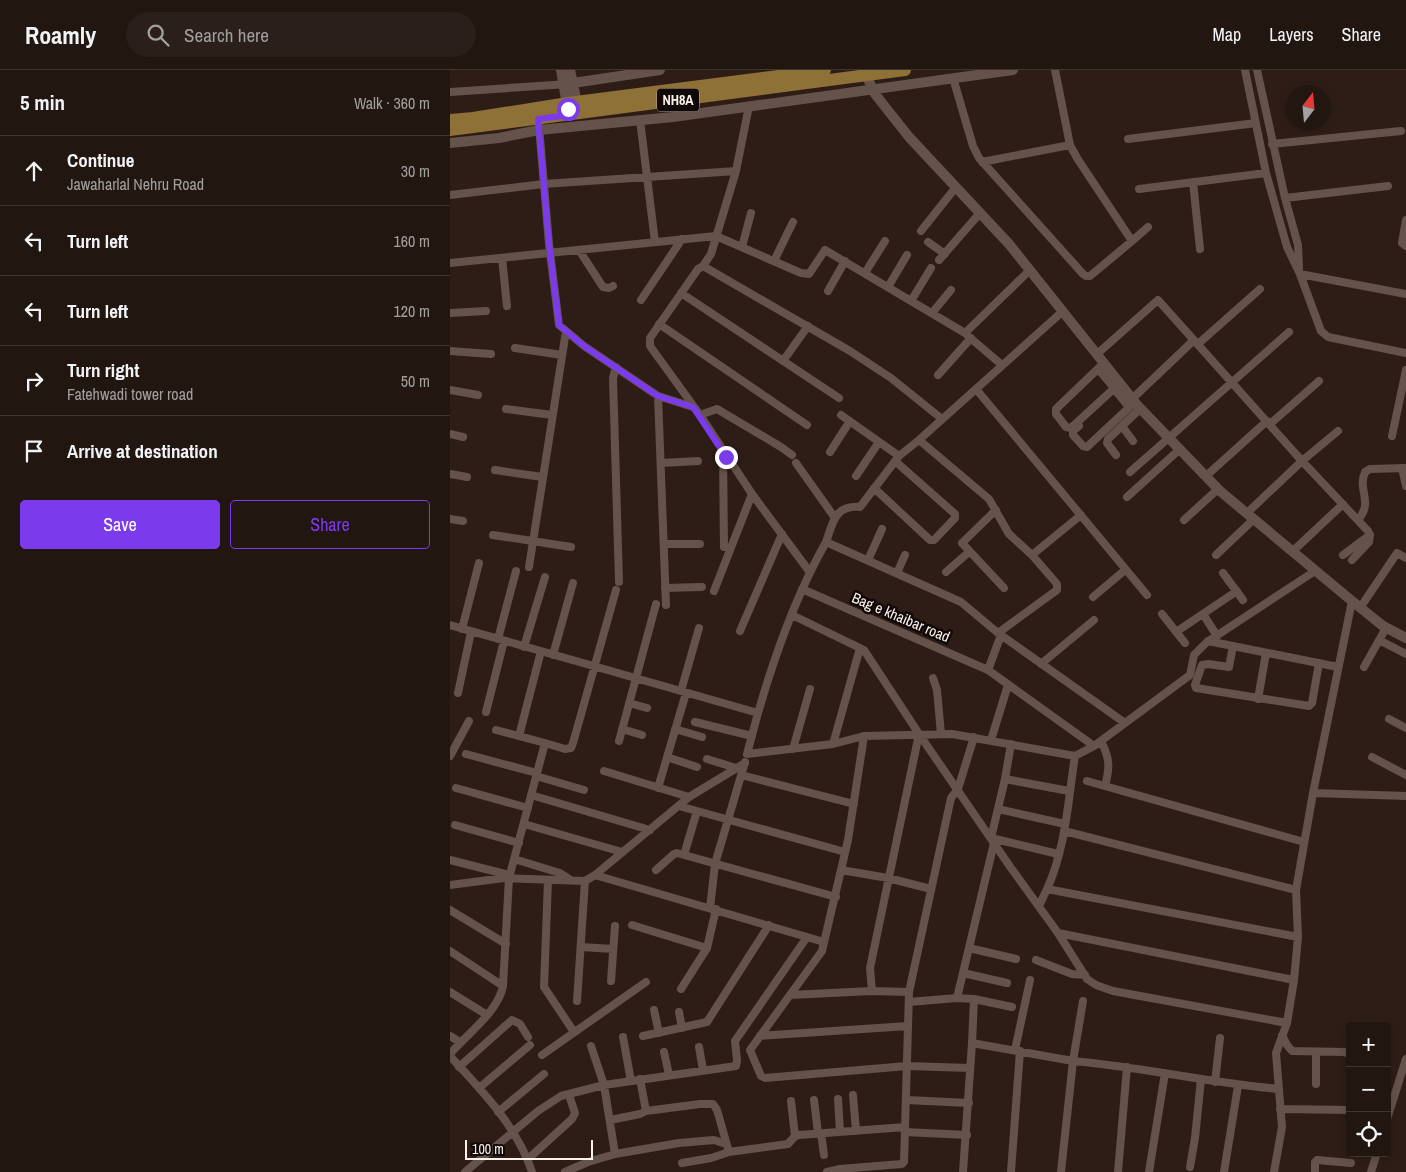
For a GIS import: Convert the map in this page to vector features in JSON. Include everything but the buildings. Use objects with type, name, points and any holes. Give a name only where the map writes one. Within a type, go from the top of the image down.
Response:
[{"type":"main road","name":"NH8A","points":[[450,130],[539,125],[574,115],[772,73],[825,70]]},
{"type":"main road","name":"NH8A","points":[[450,120],[574,115],[905,70]]},
{"type":"street","points":[[561,70],[568,84],[574,115],[640,120],[1013,70]]},
{"type":"street","points":[[568,84],[570,70]]},
{"type":"street","points":[[450,92],[568,84],[660,70]]},
{"type":"street","points":[[1055,70],[1070,145],[1132,241]]},
{"type":"street","points":[[1245,70],[1266,174],[1287,247],[1300,274],[1321,331],[1328,337],[1406,353]]},
{"type":"street","points":[[1257,70],[1272,144],[1298,245],[1300,274]]},
{"type":"street","points":[[866,75],[875,94],[909,137],[1030,270],[1097,354],[1101,366],[1134,404],[1218,489],[1386,628],[1406,638]]},
{"type":"street","points":[[953,78],[973,146],[982,162],[1086,276],[1090,276],[1148,227]]},
{"type":"street","points":[[749,106],[736,171],[711,254],[659,324],[650,338],[650,346],[700,415],[752,494],[809,571]]},
{"type":"street","points":[[640,120],[655,242]]},
{"type":"street","points":[[1128,139],[1256,123]]},
{"type":"street","points":[[450,143],[499,138],[539,125],[550,253],[559,325],[658,396],[693,407]]},
{"type":"street","points":[[1272,144],[1401,130]]},
{"type":"street","points":[[982,162],[1070,145]]},
{"type":"street","points":[[450,195],[544,184],[736,171]]},
{"type":"street","points":[[1139,189],[1266,174]]},
{"type":"street","points":[[1193,182],[1200,249]]},
{"type":"street","points":[[1285,198],[1388,186]]},
{"type":"street","points":[[922,231],[956,187]]},
{"type":"street","points":[[742,247],[752,213]]},
{"type":"street","points":[[928,242],[942,257],[980,213]]},
{"type":"street","points":[[1406,220],[1402,243],[1406,246]]},
{"type":"street","points":[[774,261],[793,222]]},
{"type":"street","points":[[450,263],[716,236],[808,274],[825,250],[968,335],[1002,365]]},
{"type":"street","points":[[641,300],[682,240]]},
{"type":"street","points":[[866,273],[885,241]]},
{"type":"street","points":[[579,250],[603,286],[608,288],[614,286]]},
{"type":"street","points":[[888,287],[908,255]]},
{"type":"street","points":[[502,258],[507,306]]},
{"type":"street","points":[[828,291],[845,261]]},
{"type":"street","points":[[703,266],[850,351],[891,378],[942,419]]},
{"type":"street","points":[[912,301],[931,268]]},
{"type":"street","points":[[938,375],[968,335],[1030,270]]},
{"type":"street","points":[[1300,274],[1406,294]]},
{"type":"street","points":[[1117,386],[1073,431],[1073,435],[1083,446],[1087,447],[1134,404],[1196,342],[1260,289]]},
{"type":"street","points":[[932,313],[951,290]]},
{"type":"street","points":[[681,293],[839,398]]},
{"type":"street","points":[[1097,354],[1158,300],[1370,535],[1369,542],[1352,560]]},
{"type":"street","points":[[450,313],[486,311]]},
{"type":"street","points":[[680,989],[707,948],[713,909],[715,864],[773,663],[809,571],[826,542],[835,518],[843,509],[849,506],[860,507],[897,459],[1063,311]]},
{"type":"street","points":[[659,324],[807,426]]},
{"type":"street","points":[[783,361],[808,326]]},
{"type":"street","points":[[529,567],[566,331]]},
{"type":"street","points":[[1130,472],[1289,332]]},
{"type":"street","points":[[515,348],[562,355]]},
{"type":"street","points":[[450,351],[491,354]]},
{"type":"street","points":[[1101,366],[1056,409],[1056,414],[1066,427],[1071,428],[1117,386]]},
{"type":"street","points":[[496,730],[565,749],[571,748],[618,586],[613,378],[616,367]]},
{"type":"street","points":[[1392,436],[1406,370]]},
{"type":"street","points":[[1206,476],[1319,381]]},
{"type":"street","points":[[976,389],[1147,595]]},
{"type":"street","points":[[450,390],[478,394]]},
{"type":"street","points":[[658,396],[666,605]]},
{"type":"street","points":[[1116,455],[1107,441],[1122,426],[1134,404]]},
{"type":"street","points":[[506,408],[552,415]]},
{"type":"street","points":[[700,415],[717,409],[782,447],[792,455]]},
{"type":"street","points":[[841,415],[879,442],[954,514],[955,518],[934,540],[930,540],[874,488]]},
{"type":"street","points":[[830,452],[850,422]]},
{"type":"street","points":[[1122,426],[1133,440]]},
{"type":"street","points":[[1216,555],[1302,461],[1338,431]]},
{"type":"street","points":[[450,434],[463,436]]},
{"type":"street","points":[[918,440],[989,498],[1009,534],[1032,555],[1056,584],[1057,590],[1000,634],[988,670]]},
{"type":"street","points":[[856,476],[879,442]]},
{"type":"street","points":[[1127,497],[1180,449]]},
{"type":"street","points":[[723,451],[724,546]]},
{"type":"street","points":[[661,463],[698,461]]},
{"type":"street","points":[[796,463],[835,518]]},
{"type":"street","points":[[1358,520],[1363,515],[1366,506],[1363,480],[1366,472],[1370,469],[1404,468],[1406,486]]},
{"type":"street","points":[[495,470],[542,477]]},
{"type":"street","points":[[450,474],[467,477]]},
{"type":"street","points":[[1184,520],[1218,489]]},
{"type":"street","points":[[714,591],[752,494]]},
{"type":"street","points":[[1293,551],[1343,504]]},
{"type":"street","points":[[996,510],[964,540],[963,545],[1004,588]]},
{"type":"street","points":[[1032,555],[1080,515]]},
{"type":"street","points":[[450,519],[463,521]]},
{"type":"street","points":[[868,560],[882,529]]},
{"type":"street","points":[[740,631],[782,534]]},
{"type":"street","points":[[493,535],[571,547]]},
{"type":"street","points":[[1343,555],[1370,535]]},
{"type":"street","points":[[826,542],[961,602],[1000,634],[1125,724]]},
{"type":"street","points":[[664,544],[700,544]]},
{"type":"street","points":[[1274,1172],[1282,1127],[1276,1053],[1287,1023],[1294,980],[1298,937],[1296,890],[1338,667],[1356,604],[1397,553],[1406,548]]},
{"type":"street","points":[[946,572],[969,552]]},
{"type":"street","points":[[1397,553],[1406,558]]},
{"type":"street","points":[[897,573],[905,554]]},
{"type":"street","points":[[462,629],[479,563]]},
{"type":"street","points":[[1093,597],[1125,570]]},
{"type":"street","points":[[486,712],[516,571]]},
{"type":"street","points":[[747,754],[833,744],[864,736],[952,734],[1074,756],[1094,746],[1190,675],[1194,655],[1208,641],[1315,571]]},
{"type":"street","points":[[1223,573],[1243,600]]},
{"type":"street","points":[[524,647],[545,577]]},
{"type":"street","points":[[554,655],[573,583]]},
{"type":"street","points":[[665,588],[702,587]]},
{"type":"street","name":"Bag e khaibar road","points":[[802,589],[988,670],[1094,746]]},
{"type":"street","points":[[1176,632],[1237,591]]},
{"type":"street","points":[[618,741],[656,604]]},
{"type":"street","points":[[1162,614],[1185,643]]},
{"type":"street","points":[[1203,614],[1217,636]]},
{"type":"street","points":[[792,615],[864,650],[919,734],[1058,933],[1087,979],[1096,985],[1113,991],[1287,1023]]},
{"type":"street","points":[[1041,664],[1094,620]]},
{"type":"street","points":[[450,626],[758,713]]},
{"type":"street","points":[[658,788],[675,728],[699,628]]},
{"type":"street","points":[[1364,667],[1386,628]]},
{"type":"street","points":[[458,693],[471,632]]},
{"type":"street","points":[[1380,640],[1406,654]]},
{"type":"street","points":[[1208,641],[1338,667]]},
{"type":"street","points":[[1233,646],[1228,667],[1202,665],[1195,685],[1196,688],[1309,706],[1312,704],[1319,663]]},
{"type":"street","points":[[833,744],[860,648]]},
{"type":"street","points":[[519,736],[541,652]]},
{"type":"street","points":[[1258,699],[1266,652]]},
{"type":"street","points":[[932,678],[937,690],[941,734]]},
{"type":"street","points":[[991,740],[1008,684]]},
{"type":"street","points":[[793,749],[810,689]]},
{"type":"street","points":[[629,702],[647,708]]},
{"type":"street","points":[[1389,719],[1406,728]]},
{"type":"street","points":[[450,756],[469,721]]},
{"type":"street","points":[[695,722],[752,736]]},
{"type":"street","points":[[675,728],[702,737]]},
{"type":"street","points":[[622,729],[642,735]]},
{"type":"street","points":[[872,991],[870,968],[919,734]]},
{"type":"street","points":[[864,736],[845,852],[822,951],[750,1050],[761,1076],[765,1078],[907,1066],[970,1068]]},
{"type":"street","points":[[827,1172],[840,1169],[902,1164],[904,1162],[909,992],[951,798],[958,789],[974,737]]},
{"type":"street","points":[[1101,741],[1107,753],[1109,764],[1105,786]]},
{"type":"street","points":[[532,1172],[513,1131],[450,1055],[487,1015],[501,996],[506,944],[509,877],[545,743]]},
{"type":"street","points":[[957,998],[993,840],[1011,744]]},
{"type":"street","points":[[466,754],[584,790]]},
{"type":"street","points":[[1039,906],[1047,889],[1058,854],[1064,828],[1074,756]]},
{"type":"street","points":[[667,757],[697,767]]},
{"type":"street","points":[[1372,757],[1406,776]]},
{"type":"street","points":[[707,759],[736,768]]},
{"type":"street","points":[[450,884],[509,877],[585,881],[595,875],[689,797],[745,763]]},
{"type":"street","points":[[604,771],[689,797]]},
{"type":"street","points":[[741,775],[854,804]]},
{"type":"street","points":[[1005,778],[1069,792]]},
{"type":"street","points":[[1087,781],[1304,842]]},
{"type":"street","points":[[456,788],[528,808]]},
{"type":"street","points":[[1313,793],[1406,796]]},
{"type":"street","points":[[531,794],[650,830]]},
{"type":"street","points":[[679,806],[845,852]]},
{"type":"street","points":[[998,809],[1296,890]]},
{"type":"street","points":[[684,855],[697,811]]},
{"type":"street","points":[[524,824],[622,852]]},
{"type":"street","points":[[455,825],[519,843]]},
{"type":"street","points":[[993,840],[1058,854]]},
{"type":"street","points":[[656,870],[674,854],[684,855],[836,897]]},
{"type":"street","points":[[514,859],[560,873],[571,880]]},
{"type":"street","points":[[450,860],[509,877]]},
{"type":"street","points":[[841,870],[888,878],[931,889]]},
{"type":"street","points":[[595,875],[824,942]]},
{"type":"street","points":[[548,880],[544,988],[574,1032]]},
{"type":"street","points":[[577,1001],[585,881]]},
{"type":"street","points":[[1047,889],[1298,937]]},
{"type":"street","points":[[450,910],[506,944]]},
{"type":"street","points":[[632,925],[707,948]]},
{"type":"street","points":[[643,1036],[707,1022],[769,925]]},
{"type":"street","points":[[611,980],[615,926]]},
{"type":"street","points":[[1058,933],[1294,980]]},
{"type":"street","points":[[465,1172],[538,1111],[561,1096],[604,1085],[736,1066],[735,1041],[808,937]]},
{"type":"street","points":[[581,947],[613,949]]},
{"type":"street","points":[[969,948],[1016,959]]},
{"type":"street","points":[[450,951],[503,986]]},
{"type":"street","points":[[1036,960],[1078,975],[1084,975]]},
{"type":"street","points":[[963,973],[1007,984]]},
{"type":"street","points":[[1011,1172],[1017,1050],[1030,980]]},
{"type":"street","points":[[542,1054],[646,982]]},
{"type":"street","points":[[790,995],[872,991],[909,992]]},
{"type":"street","points":[[450,992],[487,1015]]},
{"type":"street","points":[[909,1002],[957,998],[974,999],[1012,1007]]},
{"type":"street","points":[[964,1172],[974,999]]},
{"type":"street","points":[[1061,1172],[1083,1001]]},
{"type":"street","points":[[654,1010],[659,1033]]},
{"type":"street","points":[[679,1012],[682,1028]]},
{"type":"street","points":[[459,1067],[512,1020],[520,1024],[529,1041],[478,1088]]},
{"type":"street","points":[[760,1036],[908,1026]]},
{"type":"street","points":[[1282,1035],[1287,1046],[1292,1051],[1346,1053]]},
{"type":"street","points":[[450,1036],[460,1042]]},
{"type":"street","points":[[623,1037],[631,1081]]},
{"type":"street","points":[[1216,1082],[1220,1038]]},
{"type":"street","points":[[972,1043],[1238,1086],[1279,1089]]},
{"type":"street","points":[[592,1046],[604,1085],[615,1154]]},
{"type":"street","points":[[699,1048],[703,1070]]},
{"type":"street","points":[[664,1052],[669,1075]]},
{"type":"street","points":[[1316,1052],[1316,1084]]},
{"type":"street","points":[[1389,1112],[1406,1059]]},
{"type":"street","points":[[1118,1172],[1127,1067]]},
{"type":"street","points":[[1149,1172],[1165,1073]]},
{"type":"street","points":[[498,1112],[544,1074]]},
{"type":"street","points":[[640,1079],[646,1111]]},
{"type":"street","points":[[1190,1167],[1201,1079]]},
{"type":"street","points":[[1224,1172],[1238,1086]]},
{"type":"street","points":[[528,1160],[572,1119],[575,1113],[570,1095]]},
{"type":"street","points":[[853,1095],[856,1131]]},
{"type":"street","points":[[838,1099],[840,1132]]},
{"type":"street","points":[[814,1100],[824,1155]]},
{"type":"street","points":[[906,1100],[969,1103]]},
{"type":"street","points":[[791,1101],[795,1136]]},
{"type":"street","points":[[610,1120],[646,1111],[713,1104],[729,1152]]},
{"type":"street","points":[[1280,1109],[1346,1110]]},
{"type":"street","points":[[682,1163],[711,1158],[729,1152],[788,1144],[795,1136],[820,1133],[905,1130],[967,1135]]},
{"type":"street","points":[[565,1172],[588,1162],[615,1154],[680,1142],[714,1140],[726,1144]]},
{"type":"street","points":[[1371,1172],[1376,1157]]},
{"type":"street","points":[[1315,1172],[1317,1160],[1351,1164]]},
{"type":"route","points":[[568,109],[569,115],[538,119],[549,244],[559,325],[584,346],[658,396],[693,407],[726,457]]}]
